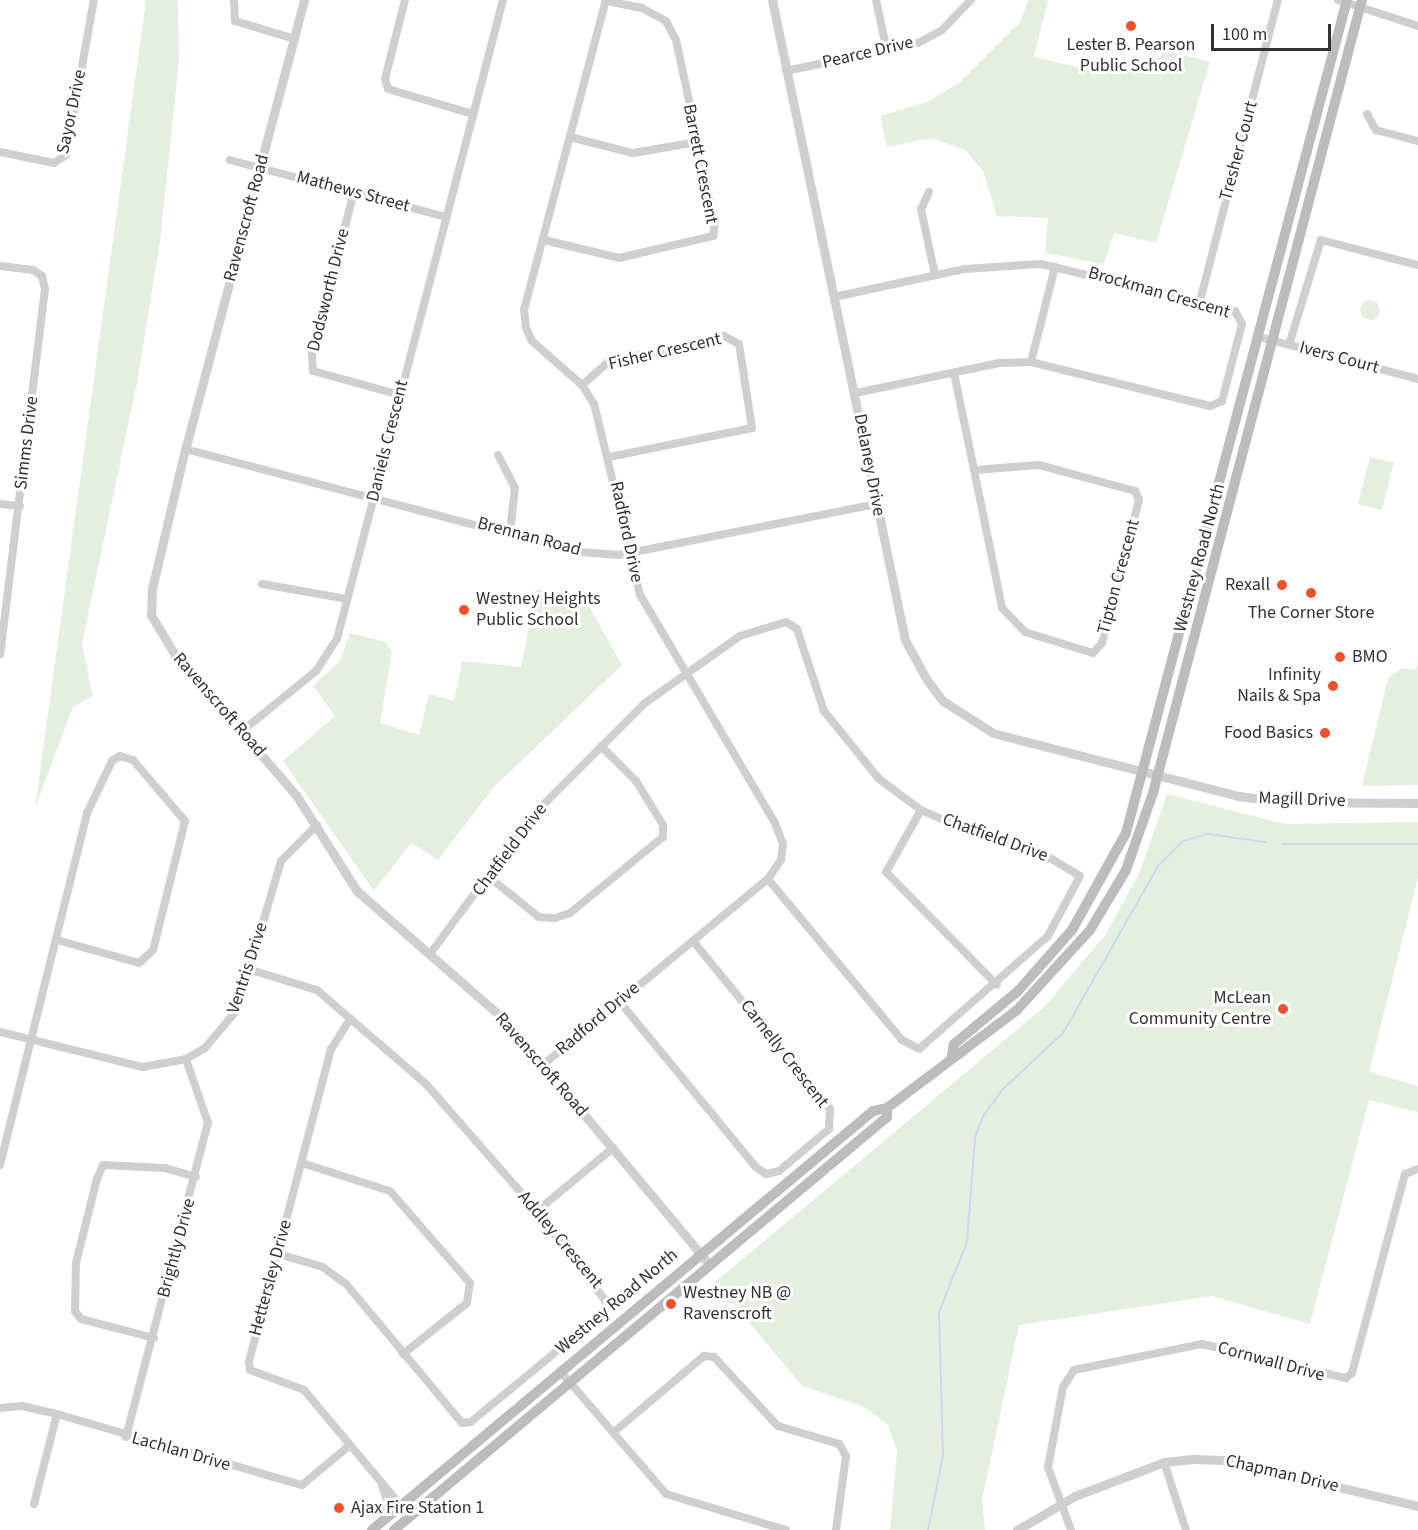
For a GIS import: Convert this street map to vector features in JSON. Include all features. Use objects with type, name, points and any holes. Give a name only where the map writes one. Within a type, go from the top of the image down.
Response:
[{"type":"main road","name":"Westney Road North","points":[[372,1530],[402,1502],[873,1111],[887,1108],[952,1055],[963,1054],[1017,1010],[1090,930],[1126,870],[1259,337],[1351,2]]},
{"type":"main road","name":"Westney Road North","points":[[952,1055],[954,1044],[1018,991],[1072,930],[1117,852],[1151,774],[1273,340],[1351,2]]},
{"type":"main road","name":"Westney Road North","points":[[394,1530],[515,1426],[887,1118],[887,1108]]},
{"type":"main road","points":[[506,1416],[515,1426]]},
{"type":"street","name":"Sayor Drive","points":[[0,152],[54,163],[66,155],[94,0]]},
{"type":"street","points":[[234,0],[235,21],[295,39]]},
{"type":"street","name":"Ravenscroft Road","points":[[304,0],[185,449],[152,589],[151,615],[162,640],[242,731],[317,825],[357,891],[505,1020],[710,1265]]},
{"type":"street","points":[[405,0],[384,79],[388,88],[473,114]]},
{"type":"street","name":"Daniels Crescent","points":[[242,731],[325,660],[347,600],[503,0]]},
{"type":"street","name":"Radford Drive","points":[[544,1064],[768,879],[781,860],[775,823],[640,595],[603,426],[582,385],[548,358],[526,328],[525,310],[606,0]]},
{"type":"street","name":"Barrett Crescent","points":[[544,240],[619,258],[712,236],[715,224],[676,40],[666,21],[642,8],[606,0]]},
{"type":"street","name":"Delaney Drive","points":[[772,0],[905,640],[944,701],[993,733],[1151,774]]},
{"type":"street","points":[[876,0],[887,51]]},
{"type":"street","name":"Pearce Drive","points":[[786,71],[887,51],[942,30],[971,0]]},
{"type":"street","name":"Tresher Court","points":[[1200,301],[1278,0]]},
{"type":"street","points":[[1351,2],[1418,26]]},
{"type":"street","points":[[1367,114],[1376,130],[1418,141]]},
{"type":"street","points":[[570,137],[633,153],[697,142]]},
{"type":"street","name":"Mathews Street","points":[[230,160],[446,217]]},
{"type":"street","name":"Dodsworth Drive","points":[[354,192],[311,362],[314,371],[400,395]]},
{"type":"street","points":[[928,192],[921,209],[935,275]]},
{"type":"street","points":[[1289,345],[1321,240],[1418,265]]},
{"type":"street","name":"Brockman Crescent","points":[[834,297],[1008,262],[1055,267],[1200,301],[1235,311],[1242,324],[1222,401],[1210,406],[1031,362],[954,373],[855,393]]},
{"type":"street","name":"Simms Drive","points":[[0,266],[33,270],[42,276],[45,289],[0,654]]},
{"type":"street","points":[[1031,362],[1055,267]]},
{"type":"street","name":"Fisher Crescent","points":[[582,385],[608,362],[724,336],[739,344],[752,428],[610,458]]},
{"type":"street","name":"Ivers Court","points":[[1259,337],[1418,379]]},
{"type":"street","name":"Tipton Crescent","points":[[954,373],[1002,608],[1010,620],[1025,632],[1093,653],[1102,643],[1139,500],[1135,491],[1038,465],[974,470]]},
{"type":"street","name":"Brennan Road","points":[[185,449],[510,531],[579,552],[630,554],[876,504]]},
{"type":"street","points":[[498,454],[515,488],[510,531]]},
{"type":"street","points":[[0,504],[20,506]]},
{"type":"street","points":[[262,584],[347,600]]},
{"type":"street","name":"Chatfield Drive","points":[[430,954],[531,817],[601,746],[687,674],[740,636],[786,622],[797,628],[809,673],[837,732],[879,779],[921,810],[962,828],[1035,849],[1080,876],[1048,936],[997,985],[928,1044],[910,1049],[768,879]]},
{"type":"street","points":[[489,877],[539,917],[555,918],[570,914],[663,837],[663,825],[636,782],[601,746]]},
{"type":"street","points":[[0,1165],[33,1041],[87,813],[112,762],[120,756],[133,760],[185,822],[153,950],[139,963],[57,940]]},
{"type":"street","name":"Magill Drive","points":[[1151,774],[1270,801],[1418,803]]},
{"type":"street","points":[[921,810],[886,872],[997,985]]},
{"type":"street","name":"Ventris Drive","points":[[0,1032],[143,1067],[186,1059],[226,1028],[251,970],[281,861],[317,825]]},
{"type":"street","name":"Carnelly Crescent","points":[[619,1001],[756,1167],[766,1174],[779,1171],[829,1129],[830,1109],[693,941]]},
{"type":"street","name":"Addley Crescent","points":[[251,970],[308,986],[351,1019],[426,1084],[604,1292],[603,1313],[471,1422],[462,1424],[346,1284],[323,1267],[278,1254]]},
{"type":"street","name":"Hettersley Drive","points":[[351,1019],[331,1049],[250,1370],[279,1377],[304,1390],[380,1482],[402,1502],[409,1515]]},
{"type":"street","name":"Brightly Drive","points":[[126,1437],[154,1338],[208,1123],[186,1059]]},
{"type":"street","points":[[537,1211],[613,1148]]},
{"type":"street","points":[[302,1163],[390,1191],[470,1283],[472,1294],[467,1303],[404,1354]]},
{"type":"street","points":[[154,1338],[81,1319],[75,1311],[76,1263],[97,1179],[103,1165],[165,1168],[196,1177]]},
{"type":"street","name":"Cornwall Drive","points":[[1059,1503],[1048,1467],[1049,1443],[1063,1387],[1074,1370],[1202,1344],[1337,1380],[1352,1373],[1406,1174],[1418,1169]]},
{"type":"street","points":[[614,1432],[704,1356],[714,1357],[778,1426],[839,1444],[846,1456],[836,1530]]},
{"type":"street","points":[[560,1371],[666,1494],[786,1530]]},
{"type":"street","name":"Lachlan Drive","points":[[0,1408],[22,1406],[57,1414],[126,1437],[302,1485],[350,1445]]},
{"type":"street","points":[[34,1504],[57,1414]]},
{"type":"street","name":"Chapman Drive","points":[[1017,1530],[1059,1503],[1164,1462],[1225,1460],[1418,1506]]},
{"type":"street","points":[[1164,1462],[1186,1530]]},
{"type":"street","points":[[380,1482],[387,1500],[382,1520]]},
{"type":"street","points":[[1059,1503],[1071,1530]]},
{"type":"green space","points":[[146,0],[178,0],[179,61],[160,242],[137,383],[82,644],[93,696],[73,707],[35,808]]},
{"type":"green space","points":[[1028,0],[1048,0],[1034,57],[1094,71],[1120,61],[1145,67],[1168,51],[1210,62],[1156,243],[1114,233],[1104,264],[1045,253],[1048,218],[997,216],[983,171],[965,150],[931,138],[887,147],[880,116],[927,102],[960,82],[1020,22]]},
{"type":"green space","points":[[1370,300],[1377,303],[1380,310],[1377,317],[1370,320],[1363,317],[1360,310],[1363,303]]},
{"type":"green space","points":[[1370,457],[1394,463],[1382,510],[1358,504]]},
{"type":"green space","points":[[536,589],[586,601],[622,665],[494,787],[438,860],[411,843],[374,891],[283,761],[335,716],[313,686],[340,661],[350,633],[386,642],[392,652],[380,723],[419,735],[429,694],[454,701],[462,661],[521,667]]},
{"type":"green space","points":[[1418,663],[1418,785],[1362,786],[1388,678],[1402,668],[1416,670]]},
{"type":"green space","points":[[1167,794],[1285,824],[1418,822],[1418,878],[1369,1072],[1418,1086],[1418,1112],[1369,1100],[1310,1324],[1212,1296],[1019,1325],[982,1500],[985,1530],[890,1530],[897,1451],[888,1425],[864,1407],[802,1386],[734,1304],[697,1297],[1044,1007],[1105,935],[1138,876]]},
{"type":"waterway","points":[[928,1530],[943,1455],[939,1312],[967,1242],[975,1137],[984,1115],[1003,1089],[1063,1033],[1159,865],[1183,841],[1208,834],[1265,842]]},
{"type":"waterway","points":[[1282,844],[1418,844]]},
{"type":"place","name":"Lester B. Pearson Public School","points":[[1131,26]]},
{"type":"place","name":"Rexall","points":[[1282,585]]},
{"type":"place","name":"The Corner Store","points":[[1311,593]]},
{"type":"place","name":"Westney Heights Public School","points":[[464,610]]},
{"type":"place","name":"BMO","points":[[1340,657]]},
{"type":"place","name":"Infinity Nails & Spa","points":[[1333,686]]},
{"type":"place","name":"Food Basics","points":[[1325,733]]},
{"type":"place","name":"McLean Community Centre","points":[[1283,1009]]},
{"type":"place","name":"Westney NB @ Ravenscroft","points":[[671,1304]]},
{"type":"place","name":"Ajax Fire Station 1","points":[[339,1508]]}]
